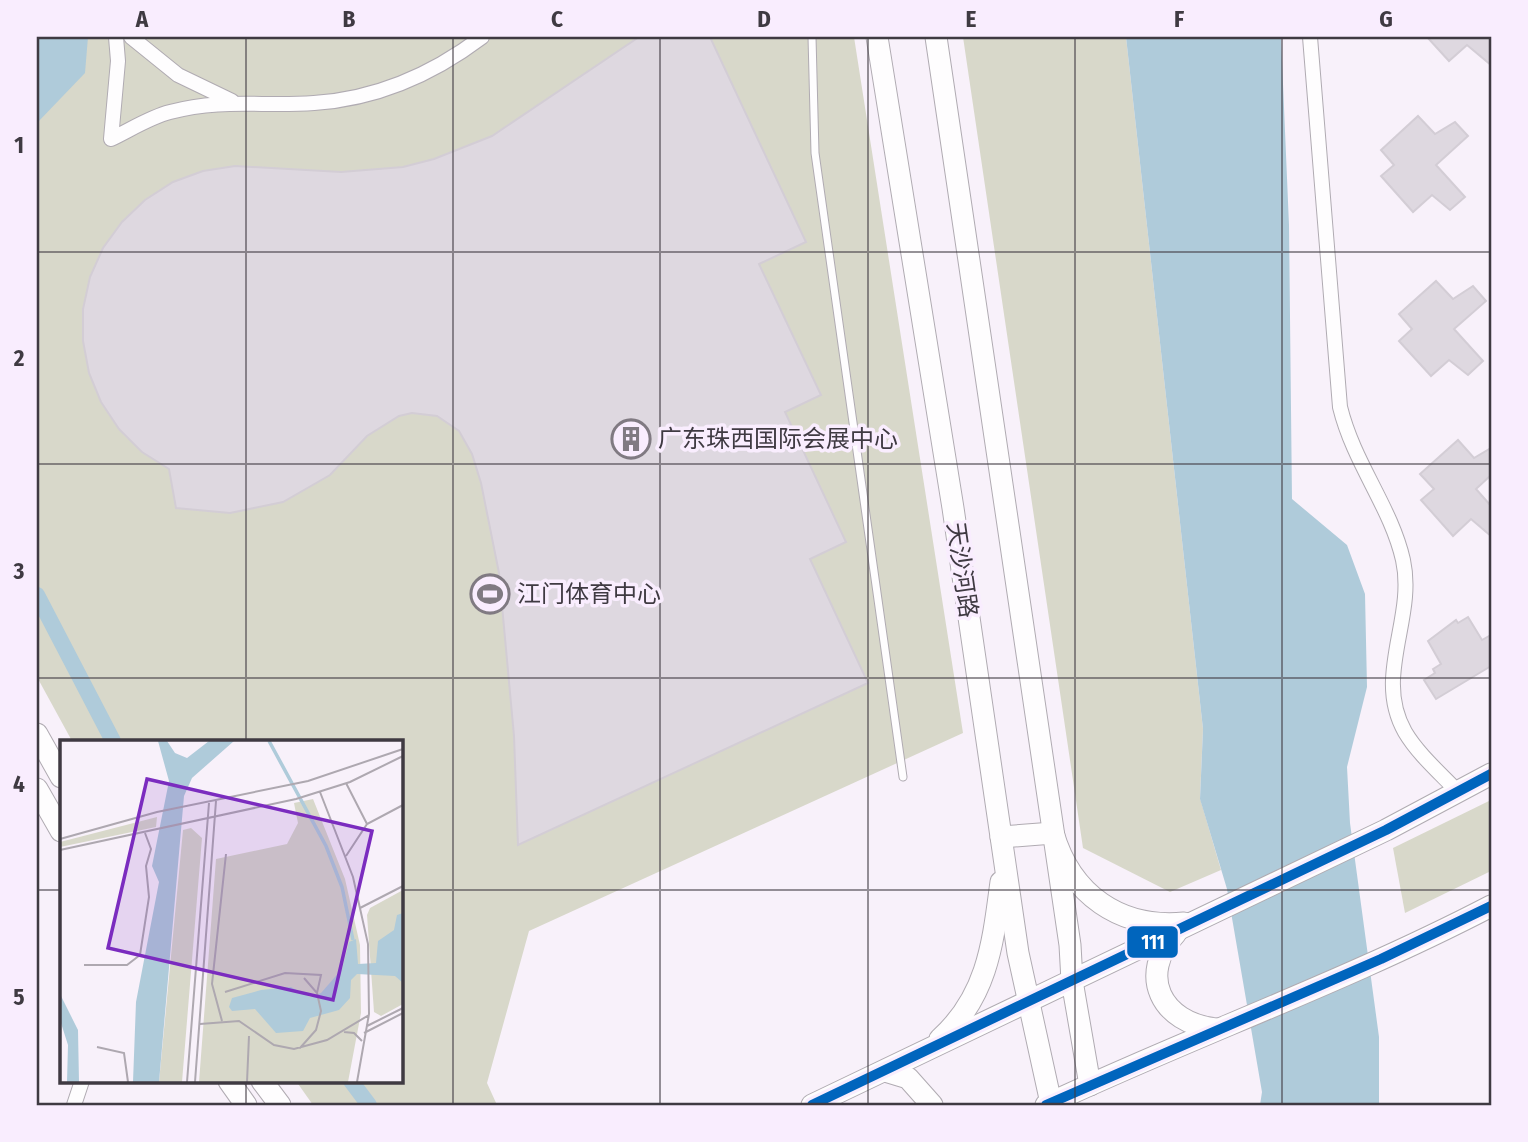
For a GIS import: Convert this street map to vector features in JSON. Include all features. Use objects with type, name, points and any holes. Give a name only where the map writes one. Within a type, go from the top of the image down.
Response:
[{"type":"main road","name":"天沙河路","points":[[877,37],[953,508],[1002,846],[1028,1002],[1049,1104]]},
{"type":"main road","points":[[936,37],[1053,833],[1072,981],[1090,1084]]},
{"type":"main road","points":[[37,734],[60,775]]},
{"type":"main road","points":[[812,1105],[1386,830],[1491,774]]},
{"type":"main road","points":[[37,789],[60,829]]},
{"type":"main road","points":[[925,1052],[958,1020],[982,982],[995,939],[1002,846],[1053,833]]},
{"type":"main road","points":[[1053,833],[1068,872],[1096,902],[1134,920],[1154,924],[1196,922]]},
{"type":"main road","points":[[1049,1104],[1216,1029],[1410,948],[1491,906]]},
{"type":"main road","points":[[1196,922],[1178,930],[1165,945],[1157,964],[1157,984],[1164,1003],[1178,1017],[1196,1027],[1216,1029]]},
{"type":"main road","points":[[885,1071],[908,1078],[932,1105]]},
{"type":"main road","points":[[230,1082],[246,1105]]},
{"type":"main road","points":[[263,1082],[280,1105]]},
{"type":"street","points":[[116,37],[118,61],[111,139],[168,113],[234,102],[315,103],[377,92],[435,68],[482,37]]},
{"type":"street","points":[[131,37],[178,75],[234,102]]},
{"type":"street","points":[[1310,37],[1340,407],[1352,447],[1398,541],[1406,584],[1406,606],[1392,673],[1393,699],[1406,735],[1458,792]]},
{"type":"street","points":[[74,1105],[82,1082]]},
{"type":"lane","points":[[812,37],[815,153],[904,777]]},
{"type":"shaded area","name":"江门体育中心","points":[[37,37],[854,37],[963,733],[529,931],[487,1083],[497,1105],[313,1105],[297,1082],[402,1082],[402,740],[71,740],[37,677]]},
{"type":"shaded area","points":[[963,37],[1126,37],[1203,729],[1200,798],[1221,870],[1170,892],[1083,848]]},
{"type":"shaded area","points":[[1491,800],[1491,871],[1405,913],[1393,848]]},
{"type":"water","points":[[37,37],[88,37],[85,73],[37,123]]},
{"type":"water","points":[[1126,37],[1281,37],[1289,225],[1292,499],[1347,545],[1365,594],[1367,687],[1347,767],[1350,823],[1379,1037],[1379,1105],[1260,1105],[1262,1092],[1227,889],[1200,799],[1203,729]]},
{"type":"building","name":"广东珠西国际会展中心","points":[[639,37],[710,37],[806,242],[759,264],[821,395],[785,412],[846,542],[810,559],[868,683],[518,845],[514,736],[499,573],[481,483],[472,454],[459,431],[437,416],[412,413],[399,416],[367,436],[330,475],[283,502],[230,513],[176,508],[169,469],[142,452],[119,429],[101,402],[89,373],[83,341],[83,309],[90,277],[103,248],[122,222],[145,200],[173,182],[203,171],[235,166],[341,172],[403,167],[434,159],[492,136]]},
{"type":"building","points":[[1427,37],[1491,37],[1491,65],[1467,45],[1449,61]]},
{"type":"building","points":[[1418,116],[1435,134],[1455,122],[1468,136],[1436,165],[1465,197],[1450,210],[1432,195],[1413,212],[1381,176],[1394,165],[1381,150]]},
{"type":"building","points":[[1436,281],[1453,299],[1473,286],[1486,301],[1454,329],[1483,361],[1468,375],[1449,360],[1431,376],[1399,341],[1412,329],[1399,314]]},
{"type":"building","points":[[1458,440],[1474,458],[1491,448],[1491,475],[1476,489],[1491,506],[1491,536],[1471,519],[1453,536],[1421,500],[1434,489],[1420,474]]},
{"type":"building","points":[[1468,617],[1482,640],[1491,635],[1491,666],[1436,699],[1424,680],[1435,673],[1433,669],[1441,664],[1428,641],[1456,620],[1458,623]]},
{"type":"waterway","points":[[37,595],[112,740]]},
{"type":"waterway","points":[[352,1082],[369,1105]]},
{"type":"transit line","name":"111","points":[[812,1105],[1386,830],[1491,774]]},
{"type":"transit line","name":"111","points":[[1046,1105],[1381,959],[1491,906]]},
{"type":"place","name":"广东珠西国际会展中心","points":[[631,439]]},
{"type":"place","name":"江门体育中心","points":[[490,594]]}]
